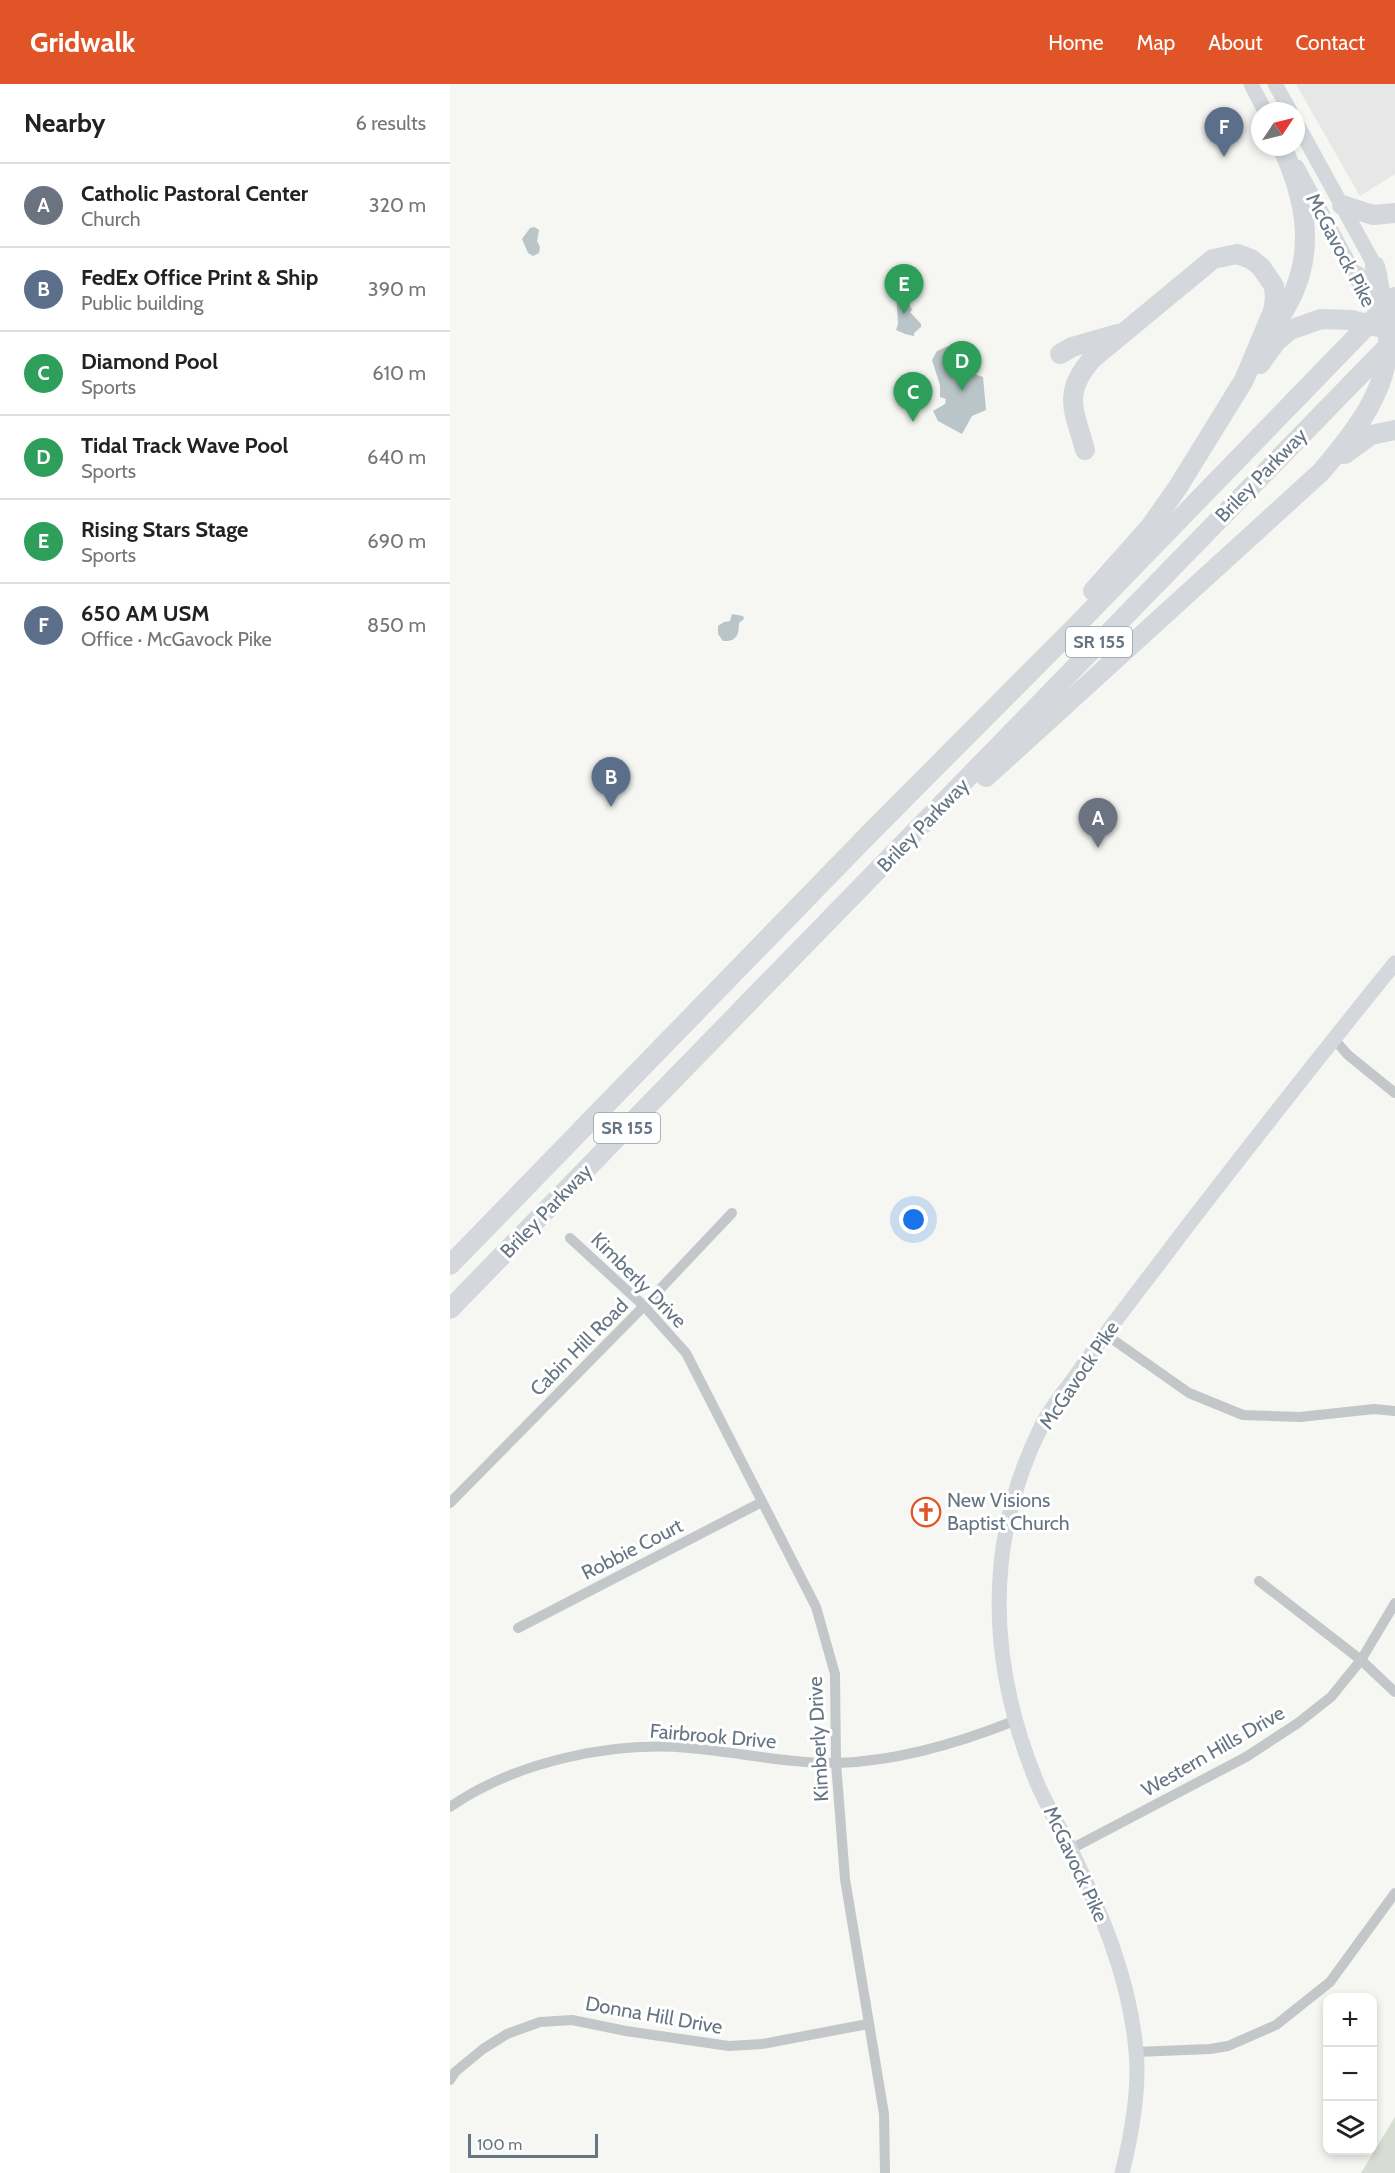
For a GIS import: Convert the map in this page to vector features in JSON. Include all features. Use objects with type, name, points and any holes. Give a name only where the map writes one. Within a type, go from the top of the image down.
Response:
[{"type":"highway","points":[[1263,339],[1276,323],[1298,285],[1304,255],[1304,210],[1287,156]]},
{"type":"highway","points":[[1342,205],[1372,215],[1395,213]]},
{"type":"highway","points":[[945,756],[1150,527],[1178,487],[1244,381],[1263,339],[1275,298],[1274,286],[1261,267],[1251,259],[1237,254],[1213,260],[1092,359],[1082,370],[1076,382],[1072,408],[1085,450]]},
{"type":"highway","points":[[805,947],[990,773],[1321,471],[1350,438],[1364,417],[1385,368],[1386,312],[1357,276]]},
{"type":"highway","points":[[1244,381],[1259,366],[1276,342],[1290,330],[1321,319],[1352,320],[1386,312]]},
{"type":"highway","name":"Briley Parkway","points":[[450,1265],[945,756],[1386,312]]},
{"type":"highway","name":"Briley Parkway","points":[[450,1309],[805,947],[1386,312]]},
{"type":"highway","points":[[1060,354],[1072,347],[1127,330]]},
{"type":"highway","points":[[1321,471],[1371,435],[1395,430]]},
{"type":"main road","points":[[1251,84],[1260,102]]},
{"type":"main road","points":[[1275,84],[1285,102]]},
{"type":"main road","name":"McGavock Pike","points":[[1305,138],[1342,205],[1386,312]]},
{"type":"main road","name":"McGavock Pike","points":[[1289,156],[1357,276]]},
{"type":"main road","name":"McGavock Pike","points":[[1122,2173],[1132,2121],[1136,2052],[1128,1998],[1111,1939],[1071,1849],[1039,1786],[1014,1721],[1002,1659],[999,1614],[1001,1566],[1009,1519],[1019,1481],[1043,1423],[1105,1334],[1273,1115],[1395,963]]},
{"type":"street","points":[[1334,1039],[1395,1094]]},
{"type":"street","name":"Cabin Hill Road","points":[[450,1503],[732,1213]]},
{"type":"street","name":"Kimberly Drive","points":[[570,1238],[644,1306],[686,1353],[816,1607],[835,1674],[836,1763],[845,1878],[884,2114],[885,2173]]},
{"type":"street","points":[[1105,1334],[1189,1393],[1243,1415],[1300,1417],[1374,1409],[1395,1411]]},
{"type":"street","name":"Robbie Court","points":[[518,1628],[762,1502]]},
{"type":"street","points":[[1259,1581],[1361,1660],[1395,1692]]},
{"type":"street","name":"Western Hills Drive","points":[[1071,1849],[1246,1757],[1298,1723],[1331,1697],[1361,1660],[1395,1603]]},
{"type":"street","name":"Fairbrook Drive","points":[[452,1802],[529,1769],[574,1756],[617,1749],[669,1746],[783,1761],[836,1763],[920,1750],[974,1736],[1014,1721]]},
{"type":"street","points":[[1136,2052],[1210,2049],[1228,2046],[1276,2025],[1330,1982],[1395,1893]]},
{"type":"street","name":"Donna Hill Drive","points":[[450,2080],[455,2072],[483,2049],[507,2034],[540,2022],[572,2020],[626,2031],[729,2046],[762,2044],[868,2024]]},
{"type":"shaded area","points":[[1296,84],[1395,84],[1395,174],[1360,196]]},
{"type":"shaded area","points":[[534,227],[539,230],[537,241],[540,247],[539,253],[533,256],[528,253],[522,239],[530,228]]},
{"type":"shaded area","points":[[896,293],[904,294],[912,310],[910,312],[921,324],[914,336],[896,330],[898,324]]},
{"type":"shaded area","points":[[948,346],[966,371],[983,377],[986,410],[972,416],[962,434],[938,421],[933,411],[945,404],[946,399],[940,397],[940,385],[932,360],[937,351]]},
{"type":"shaded area","points":[[732,614],[743,616],[744,619],[739,623],[738,634],[734,639],[723,641],[718,634],[718,626],[730,621]]},
{"type":"shaded area","points":[[1395,2117],[1395,2173],[1361,2173],[1372,2155],[1377,2155],[1377,2147]]},
{"type":"place","name":"650 AM USM","points":[[1224,157]]},
{"type":"place","name":"Rising Stars Stage","points":[[904,314]]},
{"type":"place","name":"Tidal Track Wave Pool","points":[[962,391]]},
{"type":"place","name":"Diamond Pool","points":[[913,422]]},
{"type":"place","name":"FedEx Office Print & Ship","points":[[611,807]]},
{"type":"place","name":"Catholic Pastoral Center","points":[[1098,848]]},
{"type":"place","name":"New Visions Baptist Church","points":[[926,1512]]}]
